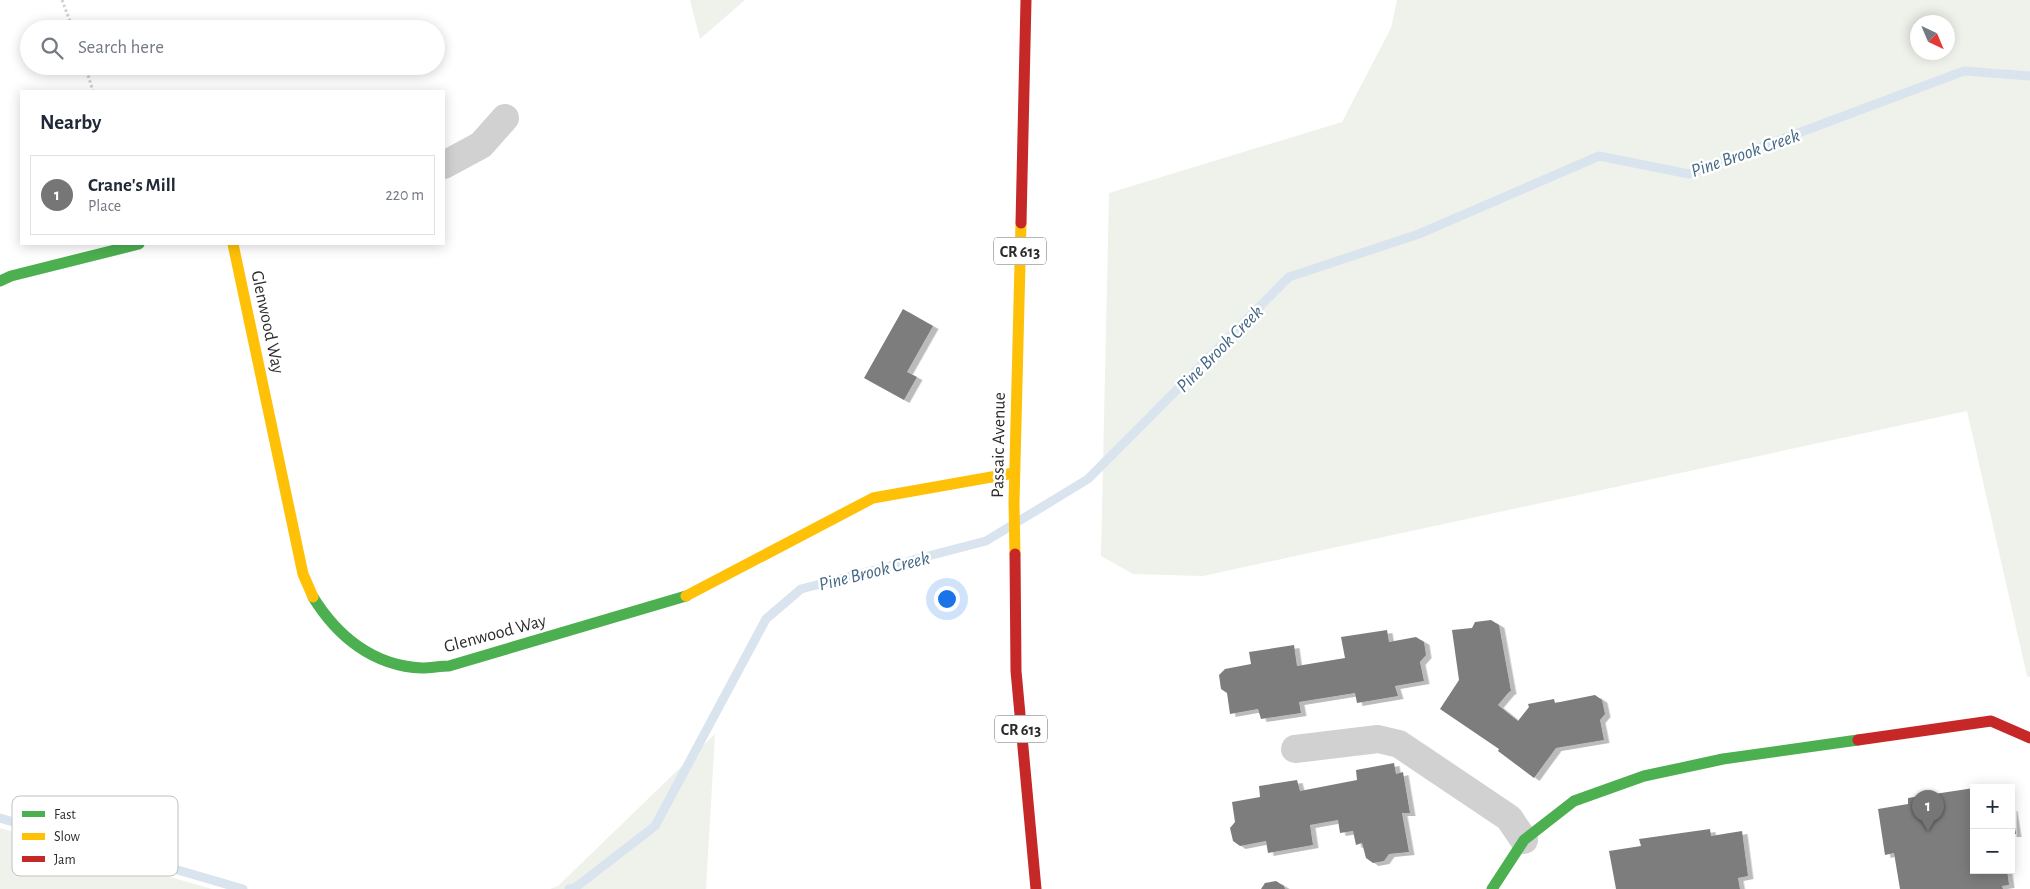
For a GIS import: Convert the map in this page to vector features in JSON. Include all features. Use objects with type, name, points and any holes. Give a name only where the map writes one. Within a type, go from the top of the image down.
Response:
[{"type":"street","name":"Passaic Avenue","points":[[1026,0],[1014,473],[1014,568],[1016,670],[1036,889]]},
{"type":"street","points":[[445,164],[481,145],[505,118]]},
{"type":"street","points":[[0,281],[11,276],[134,245]]},
{"type":"street","name":"Glenwood Way","points":[[233,245],[304,574],[314,599],[329,622],[348,641],[371,655],[396,664],[422,668],[449,666],[691,594],[873,498],[1014,473]]},
{"type":"street","points":[[1492,889],[1524,840],[1574,801],[1644,776],[1723,759],[1991,722],[2030,738]]},
{"type":"street","points":[[1295,749],[1378,739],[1399,744],[1509,818],[1524,840]]},
{"type":"path","points":[[62,0],[70,20]]},
{"type":"path","points":[[88,75],[93,90]]},
{"type":"shaded area","points":[[690,0],[745,0],[700,39]]},
{"type":"shaded area","points":[[1397,0],[2030,0],[2030,677],[2027,676],[1967,411],[1203,576],[1133,574],[1101,556],[1109,193],[1342,122],[1391,28]]},
{"type":"shaded area","points":[[715,734],[706,889],[550,889],[558,886]]},
{"type":"shaded area","points":[[0,828],[12,831],[12,876],[167,876],[212,889],[0,889]]},
{"type":"building","points":[[903,309],[933,326],[907,372],[917,377],[904,400],[864,378]]},
{"type":"building","points":[[1491,620],[1499,625],[1511,691],[1498,705],[1518,721],[1529,707],[1528,704],[1554,699],[1555,703],[1595,695],[1602,700],[1605,714],[1600,720],[1604,740],[1556,748],[1534,778],[1498,751],[1499,749],[1440,709],[1459,680],[1452,630],[1472,628],[1475,622]]},
{"type":"building","points":[[1387,630],[1389,642],[1416,637],[1424,642],[1426,655],[1420,662],[1424,681],[1395,686],[1398,696],[1357,703],[1355,693],[1299,702],[1301,713],[1261,719],[1258,709],[1230,714],[1227,693],[1221,689],[1219,675],[1225,669],[1251,664],[1249,652],[1294,645],[1297,666],[1345,658],[1341,637]]},
{"type":"building","points":[[1394,763],[1396,774],[1403,772],[1410,813],[1402,813],[1409,852],[1389,854],[1384,861],[1373,863],[1366,858],[1362,843],[1356,845],[1353,831],[1340,833],[1338,820],[1310,825],[1313,845],[1268,853],[1266,841],[1240,846],[1233,841],[1230,828],[1235,822],[1232,802],[1260,797],[1259,786],[1297,780],[1300,791],[1357,780],[1356,770]]},
{"type":"building","points":[[1970,789],[1970,874],[2008,874],[2009,885],[2002,886],[2003,889],[1900,889],[1894,853],[1885,855],[1878,809],[1908,804],[1908,798]]},
{"type":"building","points":[[1710,829],[1711,836],[1742,831],[1748,876],[1738,878],[1740,889],[1616,889],[1609,851],[1641,846],[1639,839]]},
{"type":"building","points":[[1276,881],[1284,886],[1285,889],[1261,889],[1265,883]]},
{"type":"waterway","name":"Pine Brook Creek","points":[[569,889],[576,887],[655,826],[766,619],[801,589],[986,541],[1088,479],[1289,277],[1419,234],[1599,156],[1689,174],[1964,71],[2030,76]]},
{"type":"waterway","name":"Pine Brook Creek","points":[[0,818],[12,822]]},
{"type":"waterway","name":"Pine Brook Creek","points":[[178,870],[243,889]]},
{"type":"traffic: fast","points":[[0,281],[11,276],[135,245]]},
{"type":"traffic: fast","points":[[313,597],[333,624],[358,646],[388,662],[422,668],[449,666],[686,596]]},
{"type":"traffic: fast","points":[[1492,889],[1524,840],[1574,801],[1644,776],[1723,759],[1858,740]]},
{"type":"traffic: slow","points":[[1015,554],[1014,503],[1021,223]]},
{"type":"traffic: slow","points":[[233,245],[303,574],[313,597]]},
{"type":"traffic: slow","points":[[686,596],[873,498],[1014,473]]},
{"type":"traffic: jam","points":[[1021,223],[1026,0]]},
{"type":"traffic: jam","points":[[1015,554],[1016,671],[1036,889]]},
{"type":"traffic: jam","points":[[1858,740],[1991,721],[2030,738]]},
{"type":"place","name":"Crane's Mill","points":[[1928,831]]}]
